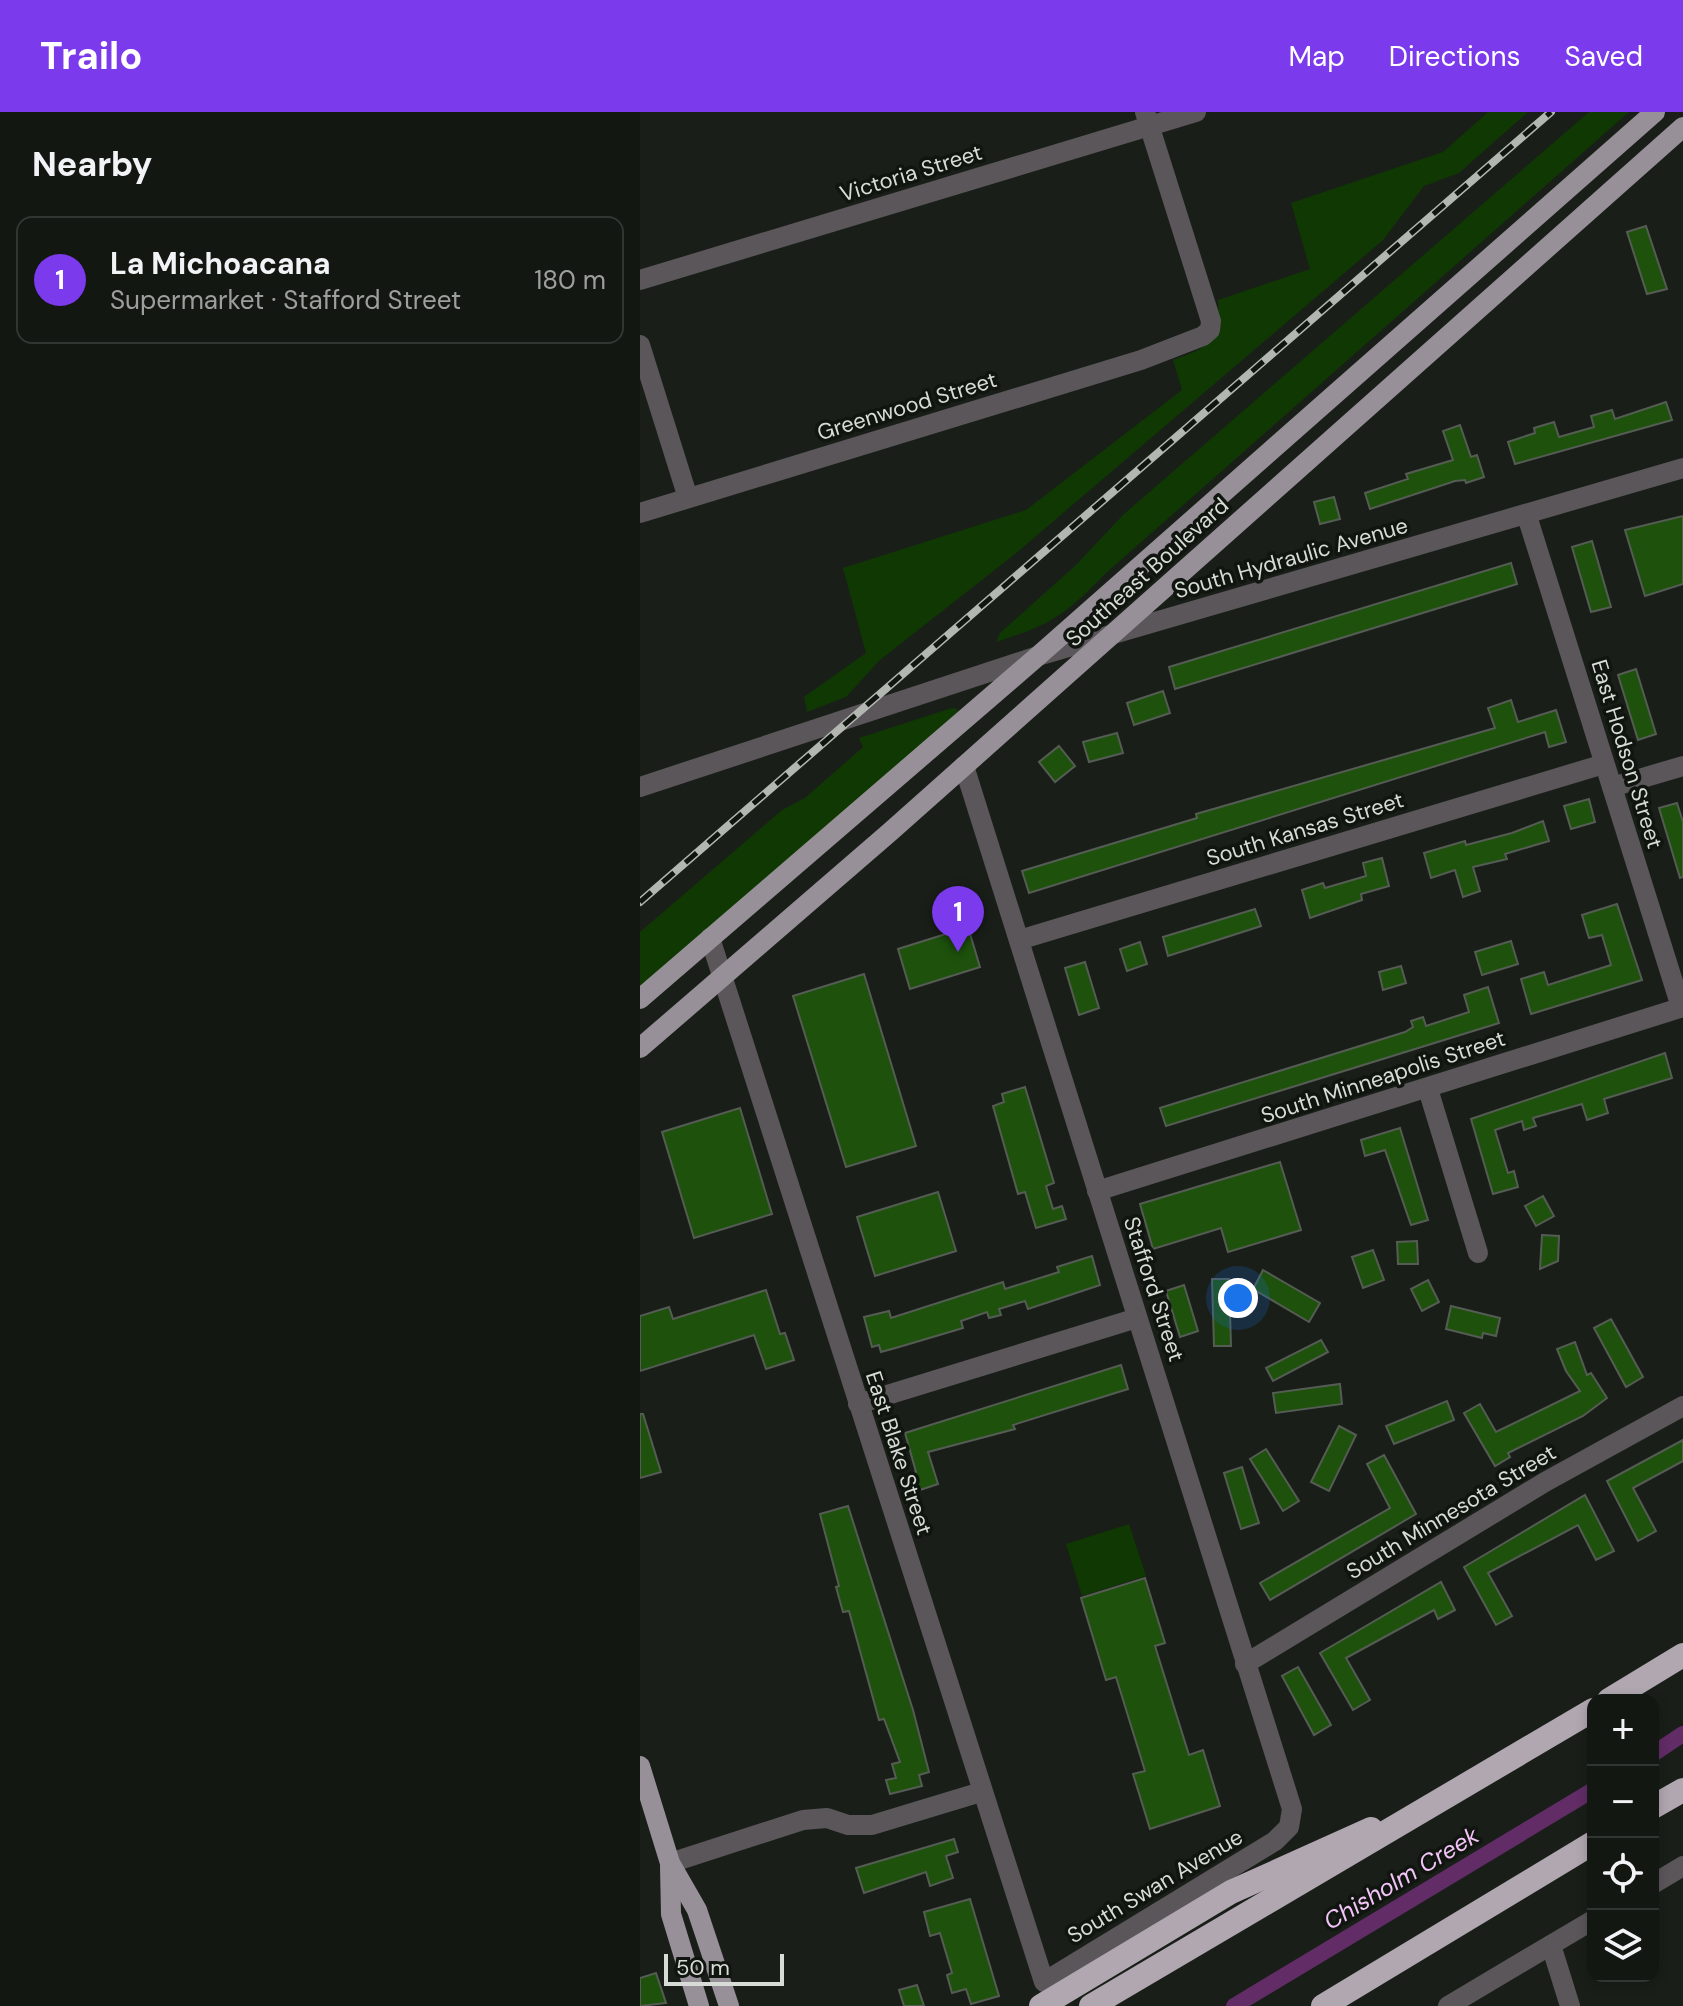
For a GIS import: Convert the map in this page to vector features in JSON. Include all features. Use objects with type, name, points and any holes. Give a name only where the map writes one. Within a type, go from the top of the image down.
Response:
[{"type":"highway","points":[[1619,1694],[1683,1655]]},
{"type":"highway","points":[[1091,2006],[1427,1811],[1587,1714]]},
{"type":"highway","points":[[1659,1804],[1683,1790]]},
{"type":"highway","points":[[1042,1994],[1231,1892],[1355,1834],[1427,1811]]},
{"type":"highway","points":[[1323,2006],[1587,1847]]},
{"type":"highway","points":[[1340,2006],[1440,1935]]},
{"type":"main road","name":"Southeast Boulevard","points":[[640,999],[1038,656],[1655,112]]},
{"type":"main road","name":"Southeast Boulevard","points":[[640,1048],[723,979],[1114,634],[1683,127]]},
{"type":"main road","points":[[640,1766],[646,1807],[670,1863],[697,1910],[729,2006]]},
{"type":"main road","points":[[670,1863],[671,1914],[699,2006]]},
{"type":"street","name":"Victoria Street","points":[[640,280],[1148,119],[1196,112]]},
{"type":"street","name":"Greenwood Street","points":[[640,513],[1141,360],[1210,330],[1211,321],[1148,119]]},
{"type":"street","points":[[640,345],[688,498]]},
{"type":"street","name":"South Hydraulic Avenue","points":[[640,787],[1038,656],[1527,516],[1683,468]]},
{"type":"street","name":"East Hodson Street","points":[[1527,516],[1682,1007]]},
{"type":"street","name":"South Kansas Street","points":[[1019,940],[1604,764]]},
{"type":"street","name":"Stafford Street","points":[[964,766],[1292,1809],[1289,1827]]},
{"type":"street","points":[[1612,787],[1683,766]]},
{"type":"street","name":"East Blake Street","points":[[710,938],[1042,1994]]},
{"type":"street","name":"South Minneapolis Street","points":[[1097,1191],[1682,1007]]},
{"type":"street","points":[[1428,1089],[1478,1253]]},
{"type":"street","points":[[858,1404],[1137,1318]]},
{"type":"street","name":"South Minnesota Street","points":[[1245,1664],[1545,1482],[1683,1406]]},
{"type":"street","points":[[670,1863],[803,1820],[827,1818],[848,1825],[872,1825],[981,1792]]},
{"type":"street","name":"South Swan Avenue","points":[[1042,1994],[1275,1841],[1289,1827]]},
{"type":"street","points":[[1659,1880],[1683,1866]]},
{"type":"street","points":[[1448,2006],[1587,1924]]},
{"type":"street","points":[[1551,1945],[1570,2006]]},
{"type":"green space","points":[[1488,112],[1528,112],[1459,173],[1424,186],[1383,240],[1015,554],[880,660],[846,697],[807,712],[804,697],[866,653],[843,568],[1026,510],[1182,390],[1173,360],[1196,351],[1210,341],[1217,325],[1218,300],[1310,269],[1291,203],[1443,152]]},
{"type":"green space","points":[[1589,112],[1629,112],[1079,600],[1044,624],[996,642],[1000,633],[1076,565],[1124,514]]},
{"type":"green space","points":[[952,708],[958,709],[958,714],[640,988],[640,932],[782,810],[805,798],[863,747],[859,738]]},
{"type":"green space","points":[[1129,1524],[1146,1576],[1082,1596],[1066,1544]]},
{"type":"building","points":[[1646,226],[1667,289],[1647,294],[1627,232]]},
{"type":"building","points":[[1666,402],[1672,420],[1515,464],[1508,442],[1535,433],[1534,428],[1554,422],[1559,437],[1594,427],[1591,416],[1612,410],[1615,419]]},
{"type":"building","points":[[1460,425],[1471,457],[1477,455],[1484,477],[1466,483],[1465,480],[1455,481],[1370,509],[1365,493],[1408,479],[1406,474],[1453,460],[1443,431]]},
{"type":"building","points":[[1334,497],[1340,519],[1320,524],[1314,502]]},
{"type":"building","points":[[1683,516],[1683,584],[1645,596],[1625,530]]},
{"type":"building","points":[[1592,541],[1611,607],[1591,612],[1572,547]]},
{"type":"building","points":[[1511,563],[1517,584],[1175,689],[1169,667]]},
{"type":"building","points":[[1636,669],[1656,734],[1638,740],[1618,675]]},
{"type":"building","points":[[1163,691],[1170,713],[1134,725],[1127,703]]},
{"type":"building","points":[[1511,700],[1518,722],[1556,710],[1566,742],[1549,747],[1545,732],[1029,893],[1022,871],[1197,818],[1196,814],[1495,728],[1488,708]]},
{"type":"building","points":[[1117,733],[1123,753],[1089,762],[1083,742]]},
{"type":"building","points":[[1059,746],[1075,766],[1055,782],[1039,762]]},
{"type":"building","points":[[1589,799],[1595,822],[1571,829],[1564,806]]},
{"type":"building","points":[[1677,803],[1683,822],[1683,877],[1680,878],[1659,808]]},
{"type":"building","points":[[1543,821],[1549,841],[1505,854],[1507,859],[1473,867],[1480,891],[1463,897],[1455,870],[1431,878],[1424,853],[1465,841],[1466,845],[1512,833]]},
{"type":"building","points":[[1382,858],[1389,886],[1361,894],[1362,900],[1310,918],[1302,890],[1323,883],[1325,888],[1366,876],[1363,863]]},
{"type":"building","points":[[1617,904],[1642,980],[1531,1014],[1521,979],[1544,972],[1548,985],[1611,965],[1602,935],[1589,938],[1582,915]]},
{"type":"building","points":[[1255,909],[1261,926],[1168,956],[1163,937]]},
{"type":"building","points":[[968,927],[980,967],[910,989],[898,949]]},
{"type":"building","points":[[1511,941],[1518,964],[1482,975],[1475,952]]},
{"type":"building","points":[[1140,942],[1147,964],[1127,971],[1120,949]]},
{"type":"building","points":[[1085,962],[1099,1008],[1079,1015],[1065,968]]},
{"type":"building","points":[[1401,966],[1406,983],[1383,990],[1379,972]]},
{"type":"building","points":[[864,974],[916,1146],[846,1167],[793,996]]},
{"type":"building","points":[[1488,987],[1499,1023],[1166,1126],[1160,1108],[1405,1032],[1413,1027],[1411,1021],[1423,1017],[1426,1026],[1469,1012],[1464,995]]},
{"type":"building","points":[[1665,1053],[1672,1078],[1604,1099],[1608,1113],[1587,1120],[1582,1104],[1533,1118],[1536,1126],[1524,1130],[1522,1121],[1495,1130],[1508,1173],[1514,1171],[1518,1187],[1493,1194],[1471,1119]]},
{"type":"building","points":[[1025,1087],[1054,1183],[1046,1186],[1053,1209],[1062,1206],[1066,1219],[1036,1228],[1025,1192],[1018,1194],[993,1106],[1004,1102],[1002,1094]]},
{"type":"building","points":[[740,1108],[772,1214],[694,1238],[662,1132]]},
{"type":"building","points":[[1400,1128],[1428,1220],[1411,1225],[1385,1150],[1365,1156],[1361,1140]]},
{"type":"building","points":[[1280,1162],[1301,1230],[1228,1252],[1221,1228],[1153,1249],[1140,1204]]},
{"type":"building","points":[[938,1192],[956,1251],[875,1276],[857,1217]]},
{"type":"building","points":[[1543,1196],[1554,1216],[1536,1226],[1525,1206]]},
{"type":"building","points":[[1542,1235],[1559,1236],[1558,1261],[1540,1269]]},
{"type":"building","points":[[1417,1241],[1418,1264],[1398,1264],[1397,1242]]},
{"type":"building","points":[[1373,1250],[1384,1280],[1363,1288],[1352,1257]]},
{"type":"building","points":[[1092,1256],[1100,1285],[1028,1309],[1025,1301],[999,1309],[1001,1315],[989,1318],[987,1312],[961,1321],[963,1328],[881,1352],[879,1345],[872,1347],[864,1317],[889,1311],[891,1318],[1003,1282],[1005,1289],[1059,1272],[1057,1267]]},
{"type":"building","points":[[1263,1270],[1320,1303],[1309,1322],[1253,1289]]},
{"type":"building","points":[[1212,1279],[1229,1279],[1231,1346],[1214,1346]]},
{"type":"building","points":[[1428,1280],[1439,1302],[1422,1311],[1411,1289]]},
{"type":"building","points":[[1184,1285],[1198,1331],[1180,1337],[1166,1291]]},
{"type":"building","points":[[766,1290],[780,1334],[785,1333],[794,1360],[766,1369],[754,1335],[640,1371],[640,1316],[669,1307],[673,1319]]},
{"type":"building","points":[[1451,1306],[1500,1318],[1496,1336],[1483,1333],[1482,1338],[1446,1329]]},
{"type":"building","points":[[1611,1319],[1643,1377],[1626,1387],[1594,1328]]},
{"type":"building","points":[[1321,1340],[1328,1352],[1273,1381],[1266,1368]]},
{"type":"building","points":[[1575,1342],[1587,1375],[1591,1373],[1607,1398],[1583,1416],[1508,1453],[1510,1457],[1495,1466],[1464,1413],[1480,1404],[1496,1432],[1580,1391],[1566,1371],[1557,1349]]},
{"type":"building","points":[[1121,1365],[1128,1389],[1013,1425],[1015,1429],[928,1452],[938,1484],[917,1491],[911,1474],[916,1472],[905,1433]]},
{"type":"building","points":[[1340,1384],[1342,1404],[1276,1413],[1273,1393]]},
{"type":"building","points":[[1447,1401],[1454,1420],[1394,1444],[1386,1426]]},
{"type":"building","points":[[640,1414],[643,1414],[661,1472],[640,1478]]},
{"type":"building","points":[[1339,1426],[1356,1435],[1329,1491],[1311,1482]]},
{"type":"building","points":[[1683,1440],[1683,1461],[1633,1488],[1656,1531],[1638,1541],[1607,1481]]},
{"type":"building","points":[[1266,1449],[1299,1501],[1283,1511],[1250,1459]]},
{"type":"building","points":[[1384,1455],[1416,1514],[1270,1600],[1260,1583],[1390,1508],[1367,1464]]},
{"type":"building","points":[[1242,1467],[1259,1523],[1241,1529],[1224,1473]]},
{"type":"building","points":[[1585,1495],[1614,1551],[1596,1560],[1578,1525],[1488,1573],[1512,1616],[1496,1625],[1464,1567]]},
{"type":"building","points":[[848,1506],[913,1710],[929,1772],[919,1775],[922,1786],[890,1794],[886,1780],[896,1778],[892,1764],[900,1762],[884,1719],[879,1720],[849,1611],[843,1612],[820,1514]]},
{"type":"building","points":[[1145,1578],[1165,1643],[1155,1646],[1189,1755],[1203,1750],[1220,1806],[1150,1829],[1133,1774],[1145,1771],[1116,1677],[1106,1680],[1081,1598]]},
{"type":"building","points":[[1441,1582],[1455,1610],[1438,1619],[1434,1610],[1346,1658],[1370,1700],[1353,1710],[1320,1653]]},
{"type":"building","points":[[1298,1667],[1331,1725],[1314,1735],[1282,1676]]},
{"type":"building","points":[[954,1839],[958,1852],[946,1856],[953,1878],[930,1886],[926,1872],[864,1893],[856,1868]]},
{"type":"building","points":[[970,1899],[999,1996],[971,2004],[966,1989],[952,1993],[947,1975],[952,1973],[940,1933],[930,1936],[924,1912]]},
{"type":"building","points":[[656,1973],[666,2003],[640,2006],[640,1978]]},
{"type":"building","points":[[917,1985],[924,2006],[904,2006],[899,1990]]},
{"type":"waterway","name":"Chisholm Creek","points":[[1659,1750],[1683,1734]]},
{"type":"waterway","name":"Chisholm Creek","points":[[1234,2006],[1587,1794]]},
{"type":"railway","points":[[640,902],[1551,112]]},
{"type":"place","name":"La Michoacana","points":[[958,952]]}]
